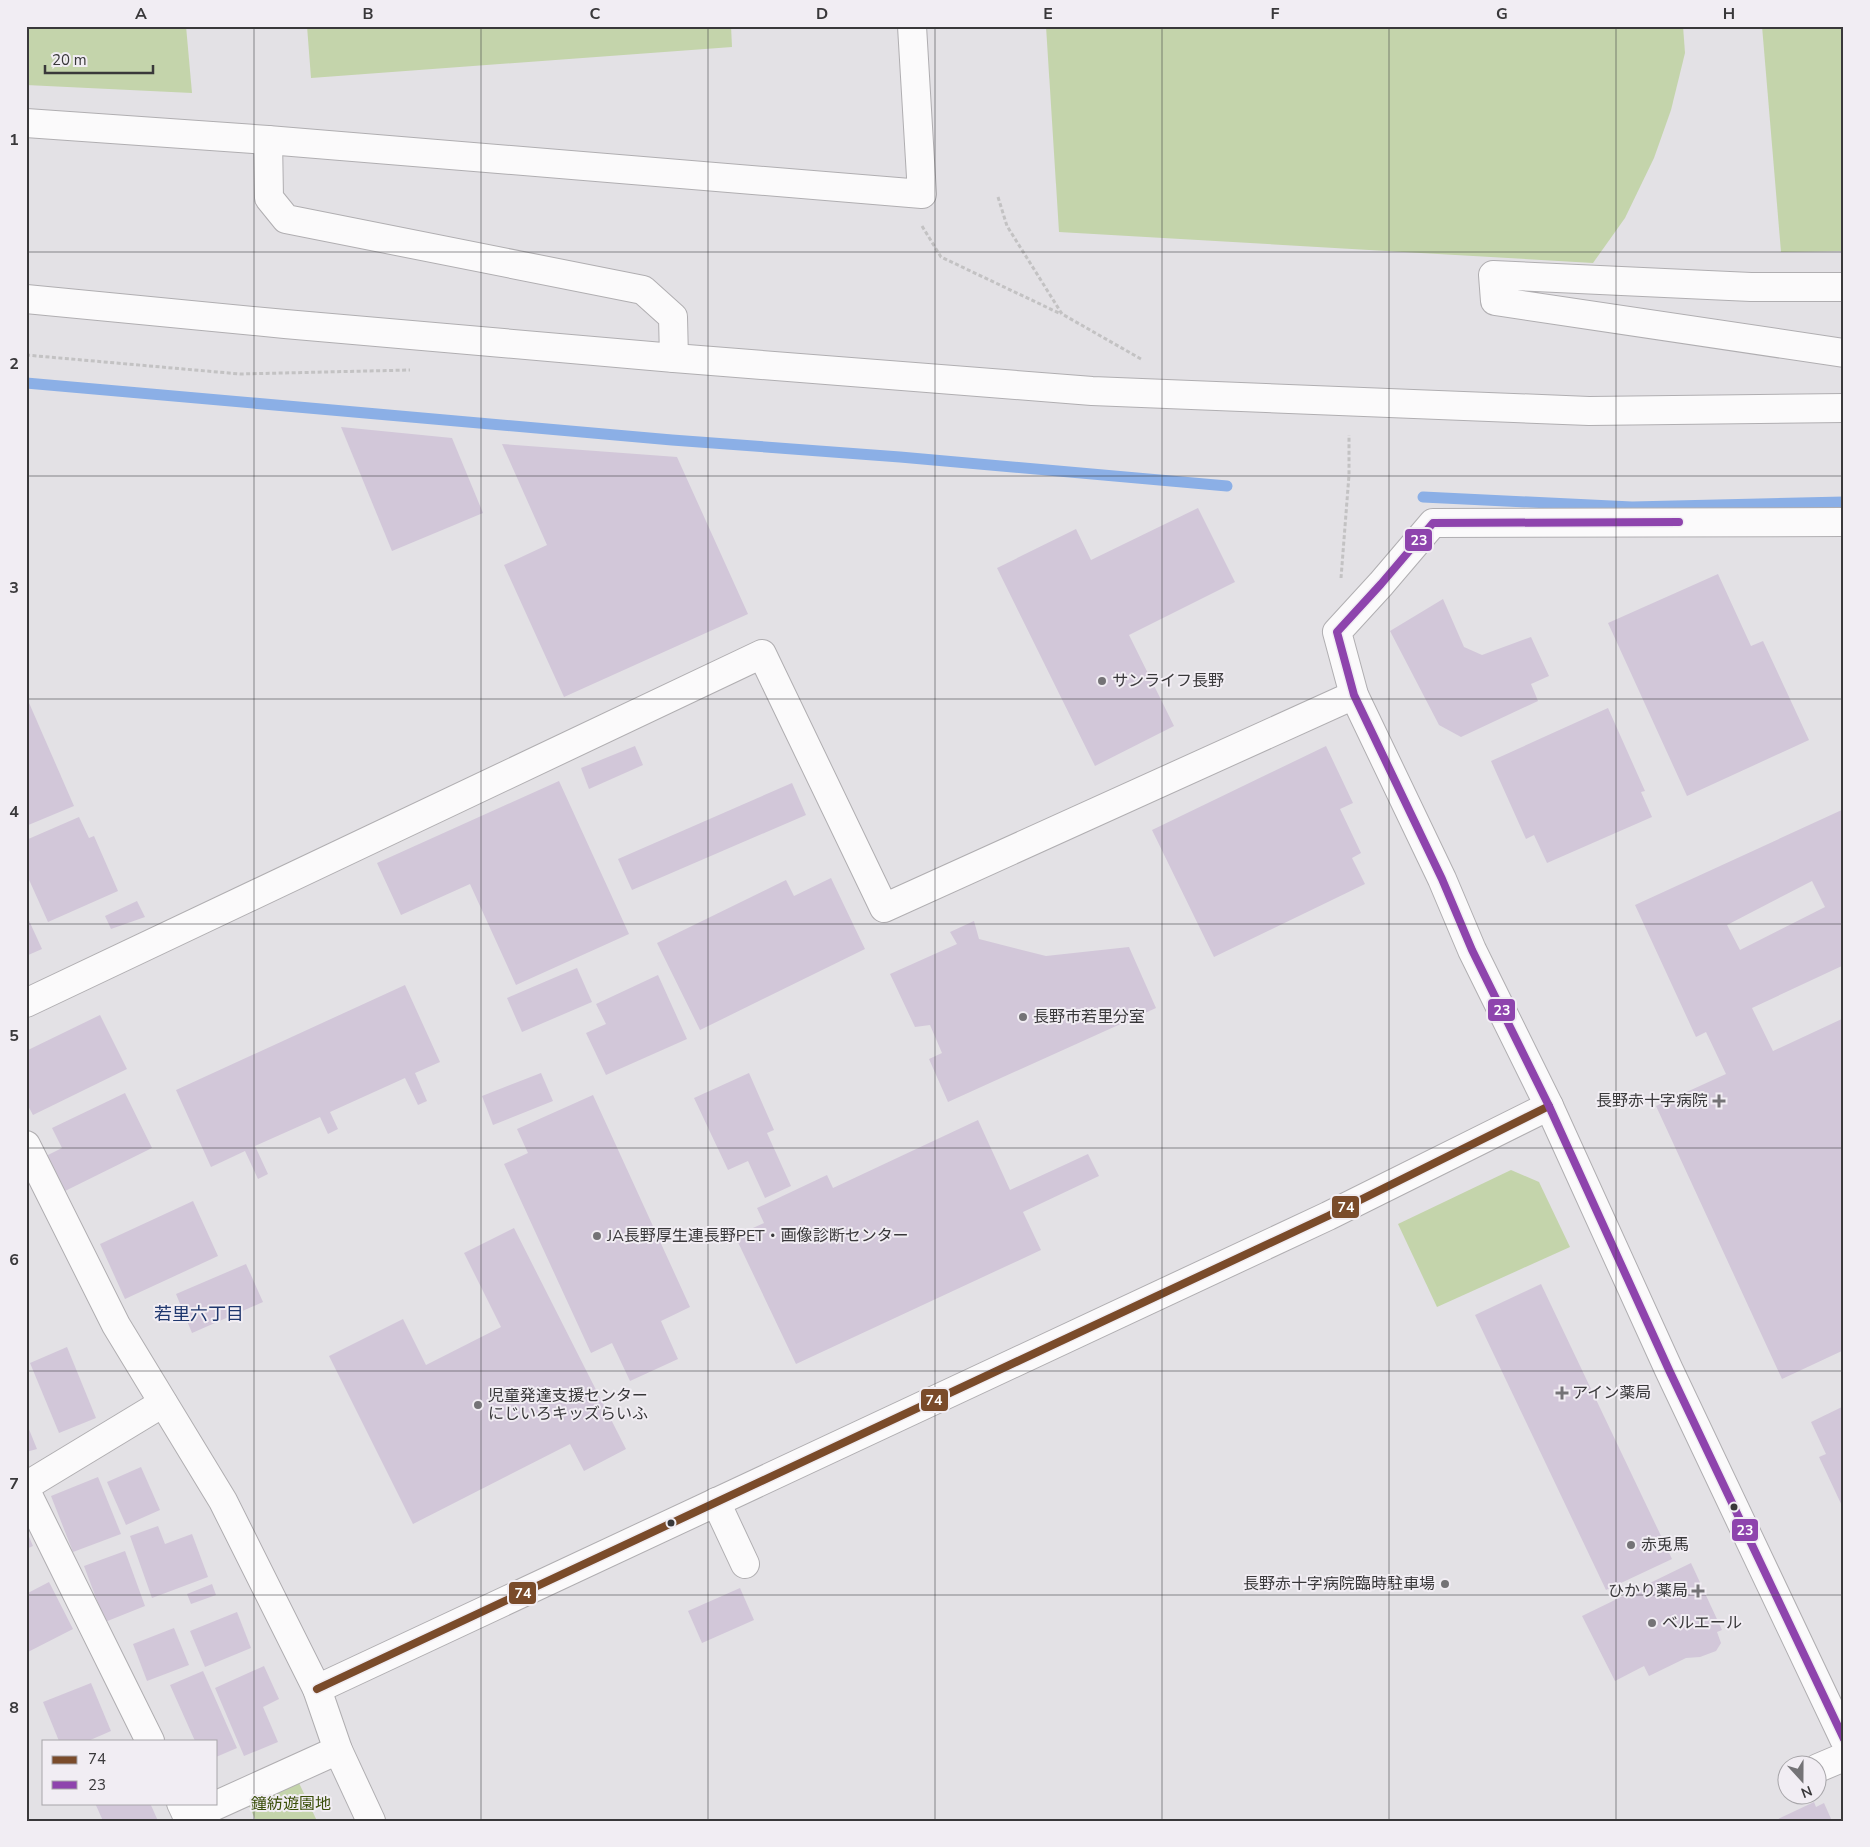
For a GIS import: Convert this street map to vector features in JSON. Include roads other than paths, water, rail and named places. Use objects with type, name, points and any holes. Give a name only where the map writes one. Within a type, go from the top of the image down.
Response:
[{"type":"street","points":[[26,123],[268,140],[922,194],[912,26]]},
{"type":"street","points":[[268,140],[269,198],[286,219],[644,290],[673,317],[674,358]]},
{"type":"street","points":[[1844,286],[1751,287],[1493,275],[1494,301],[1844,353]]},
{"type":"street","points":[[26,299],[674,358],[1092,391],[1589,411],[1844,408]]},
{"type":"street","points":[[1844,522],[1432,522],[1382,584],[1337,632],[1354,695],[1442,879],[1472,950],[1549,1106],[1670,1370],[1844,1739]]},
{"type":"street","points":[[26,1003],[762,654],[884,908],[1354,695]]},
{"type":"street","points":[[316,1689],[1328,1216],[1549,1106]]},
{"type":"street","points":[[26,1145],[116,1325],[223,1501],[316,1689],[338,1750],[371,1821]]},
{"type":"street","points":[[26,1486],[163,1403]]},
{"type":"street","points":[[26,1491],[150,1740]]},
{"type":"street","points":[[716,1502],[745,1564]]},
{"type":"street","points":[[181,1804],[188,1818],[338,1750]]},
{"type":"street","points":[[1828,1764],[1844,1757]]},
{"type":"waterway","points":[[26,383],[672,440],[900,457],[1227,486]]},
{"type":"waterway","points":[[1423,497],[1632,507],[1844,502]]},
{"type":"place","name":"サンライフ長野","points":[[1102,681]]},
{"type":"place","name":"長野市若里分室","points":[[1023,1017]]},
{"type":"place","name":"長野赤十字病院","points":[[1719,1101]]},
{"type":"place","name":"JA長野厚生連長野PET・画像診断センター","points":[[597,1236]]},
{"type":"place","name":"アイン薬局","points":[[1562,1393]]},
{"type":"place","name":"児童発達支援センター にじいろキッズらいふ","points":[[478,1405]]},
{"type":"place","name":"赤兎馬","points":[[1631,1545]]},
{"type":"place","name":"長野赤十字病院臨時駐車場","points":[[1445,1584]]},
{"type":"place","name":"ひかり薬局","points":[[1698,1591]]},
{"type":"place","name":"ベルエール","points":[[1652,1623]]},
{"type":"district","name":"若里六丁目","points":[[199,1314]]},
{"type":"park label","name":"鐘紡遊園地","points":[[291,1804]]}]
